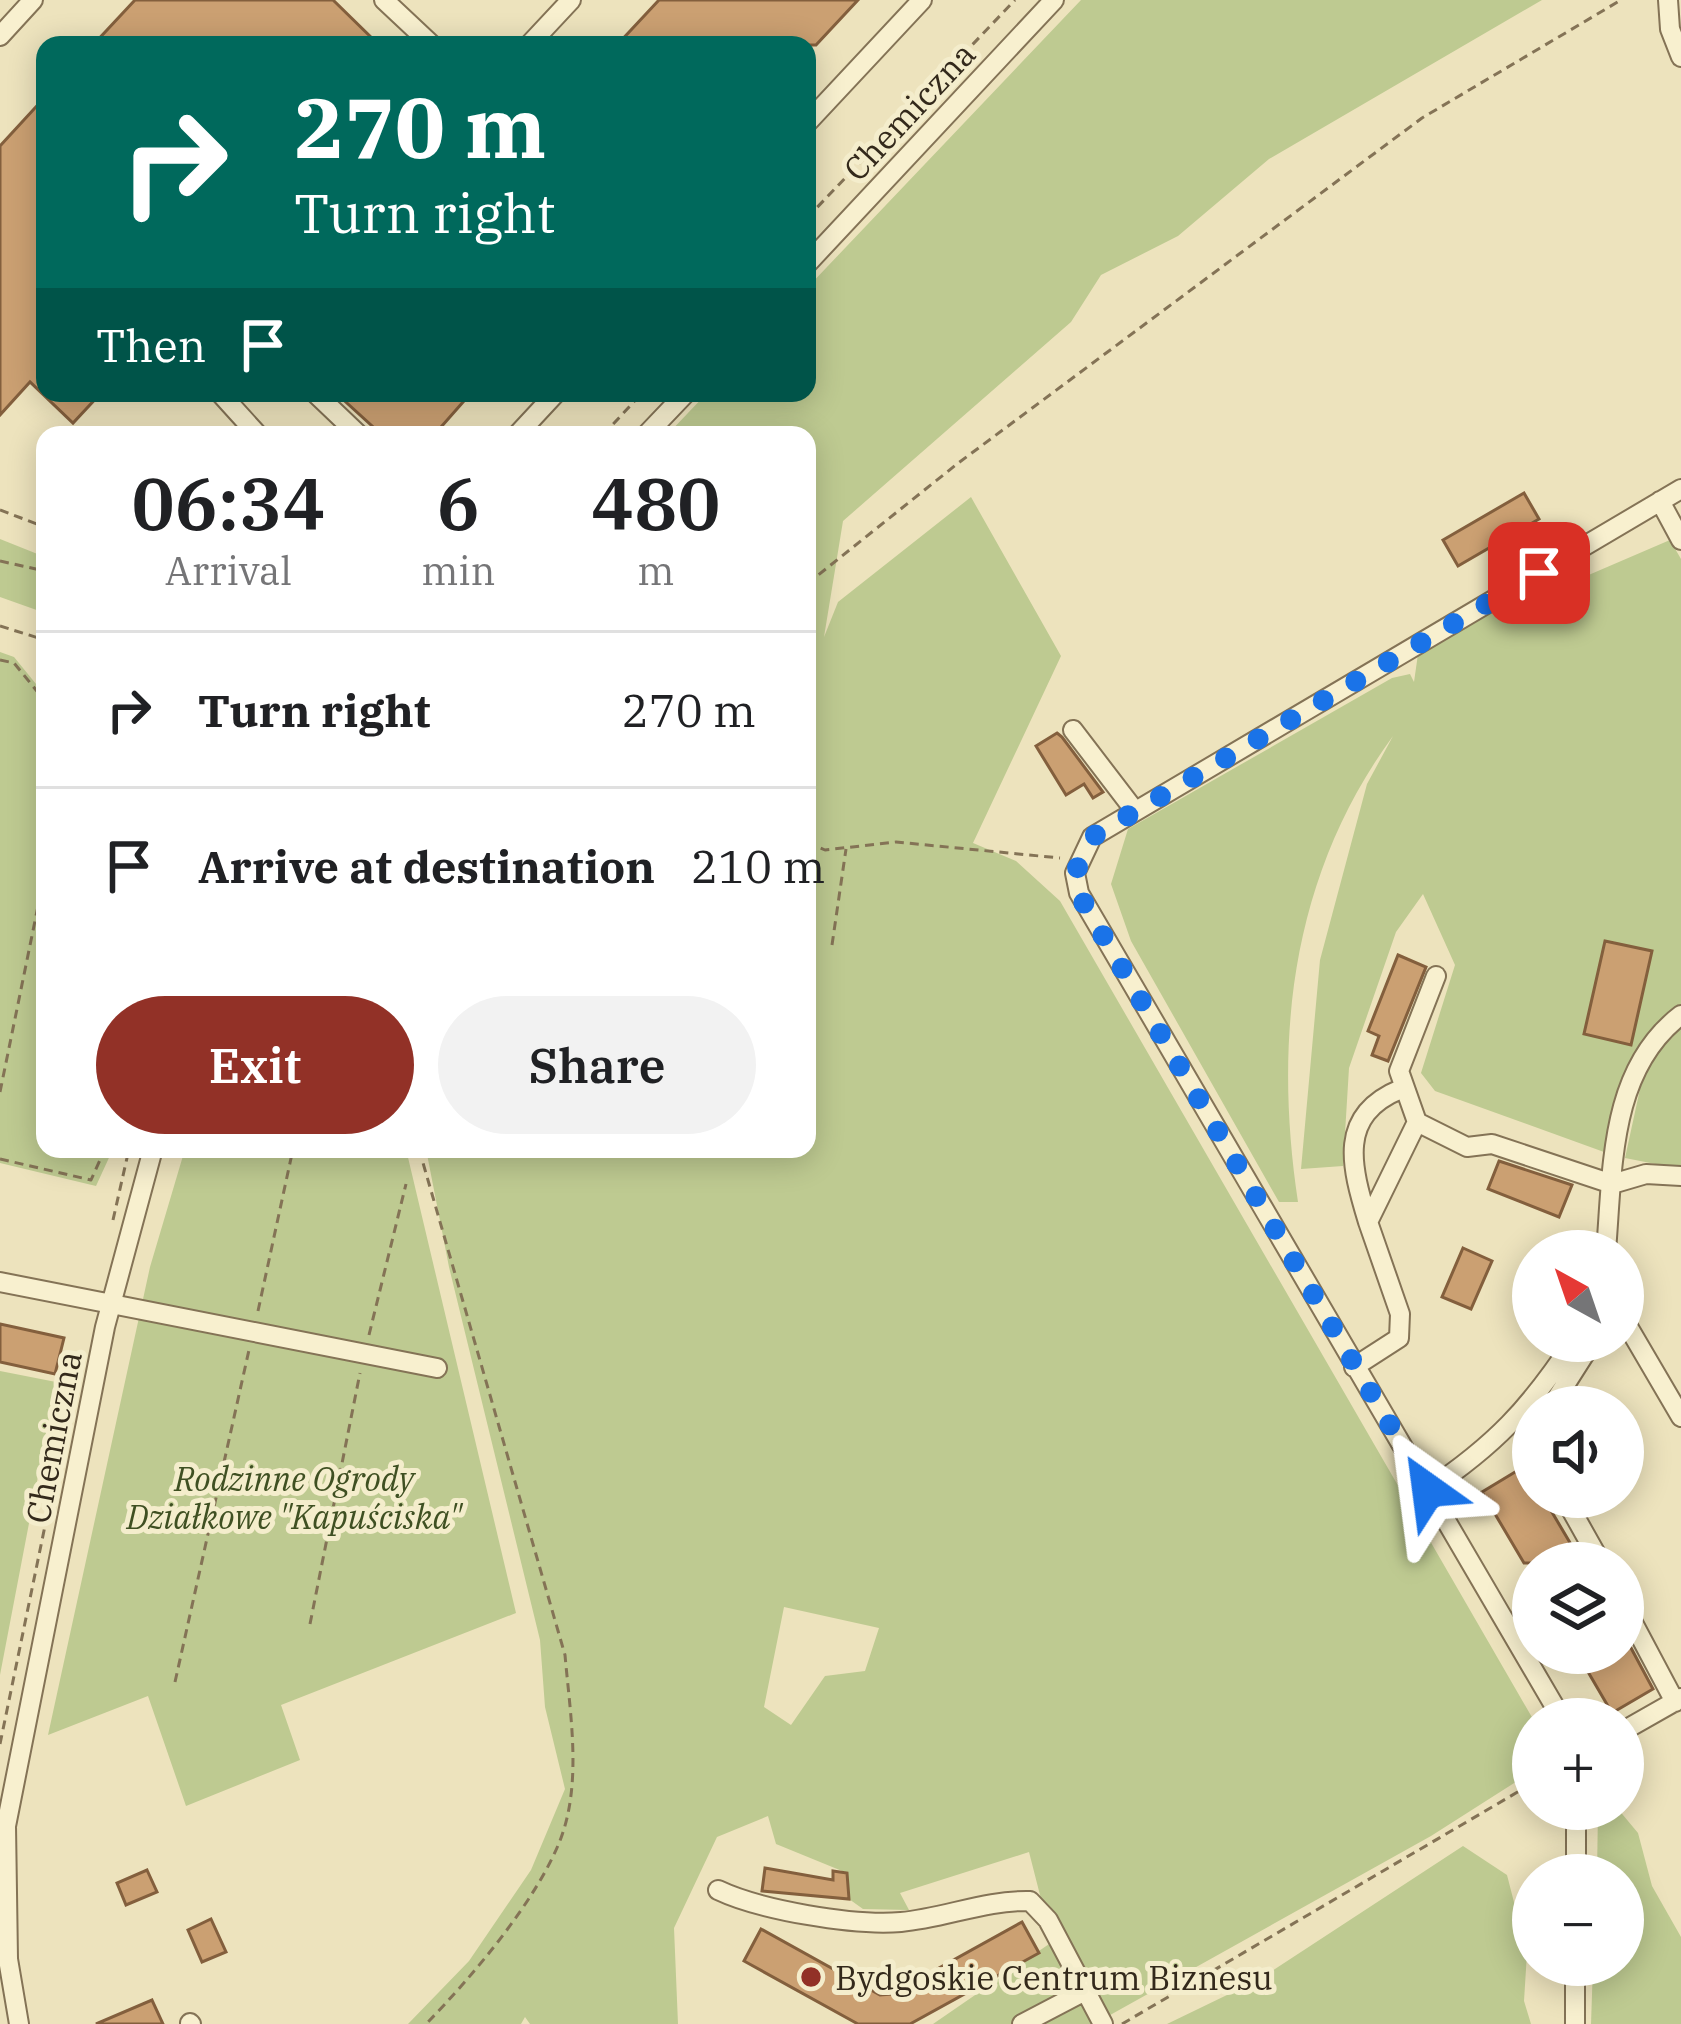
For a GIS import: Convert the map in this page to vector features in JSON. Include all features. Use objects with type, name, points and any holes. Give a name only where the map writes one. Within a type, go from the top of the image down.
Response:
[{"type":"street","points":[[0,36],[33,0]]},
{"type":"street","points":[[384,0],[422,36]]},
{"type":"street","points":[[537,36],[571,0]]},
{"type":"street","points":[[816,113],[922,0]]},
{"type":"street","name":"Chemiczna","points":[[816,254],[1054,0]]},
{"type":"street","points":[[1668,0],[1670,29],[1681,57]]},
{"type":"street","points":[[228,402],[250,426]]},
{"type":"street","points":[[324,402],[350,426]]},
{"type":"street","points":[[525,426],[548,402]]},
{"type":"street","points":[[655,426],[677,402]]},
{"type":"street","points":[[1550,1698],[1078,893],[1080,856],[1092,837],[1681,489]]},
{"type":"street","points":[[1660,501],[1681,540]]},
{"type":"street","points":[[1073,730],[1136,812]]},
{"type":"street","points":[[1436,976],[1399,1071],[1401,1089],[1417,1122],[1467,1147],[1492,1144],[1612,1184],[1646,1174],[1681,1176]]},
{"type":"street","points":[[1608,1230],[1619,1124],[1637,1061],[1681,1015]]},
{"type":"street","points":[[1354,1367],[1399,1338],[1400,1314],[1356,1183],[1358,1123],[1368,1105],[1401,1089]]},
{"type":"street","points":[[1368,1222],[1417,1122]]},
{"type":"street","name":"Chemiczna","points":[[20,2024],[7,1937],[6,1826],[110,1305],[151,1158]]},
{"type":"street","points":[[0,1282],[437,1368]]},
{"type":"street","points":[[1644,1354],[1681,1417]]},
{"type":"street","points":[[1428,1490],[1489,1449],[1530,1408],[1560,1362]]},
{"type":"street","points":[[1644,1641],[1678,1700],[1644,1719]]},
{"type":"street","points":[[718,1890],[753,1907],[899,1922],[998,1900],[1030,1901],[1048,1920],[1102,2024]]},
{"type":"street","points":[[1575,1986],[1575,2024]]},
{"type":"street","points":[[1022,2024],[1085,1991]]},
{"type":"path","points":[[816,209],[1015,0]]},
{"type":"path","points":[[816,577],[957,464],[1422,118],[1621,0]]},
{"type":"path","points":[[611,426],[634,402]]},
{"type":"path","points":[[0,510],[36,524]]},
{"type":"path","points":[[0,561],[36,569]]},
{"type":"path","points":[[0,626],[36,637]]},
{"type":"path","points":[[0,660],[14,663],[36,690]]},
{"type":"path","points":[[816,846],[825,850],[896,842],[1080,856]]},
{"type":"path","points":[[832,945],[846,848]]},
{"type":"path","points":[[0,1092],[36,916]]},
{"type":"path","points":[[0,1159],[91,1180],[101,1158]]},
{"type":"path","points":[[175,1682],[291,1158]]},
{"type":"path","points":[[422,1158],[565,1655],[572,1739],[561,1838],[521,1906],[426,2024]]},
{"type":"path","points":[[310,1624],[364,1355],[406,1184]]},
{"type":"path","points":[[0,1744],[56,1477]]},
{"type":"path","points":[[1122,2024],[1512,1795]]},
{"type":"green space","points":[[1081,0],[1542,0],[1269,159],[1178,236],[1101,275],[1071,322],[843,521],[824,637],[838,602],[971,497],[1061,656],[973,843],[1016,861],[1060,901],[1521,1698],[1512,1698],[1512,1784],[1431,1836],[1094,2024],[933,2024],[1052,1942],[1029,1852],[900,1893],[909,1910],[863,1909],[849,1899],[847,1873],[776,1844],[768,1816],[717,1837],[674,1928],[678,2024],[530,2024],[525,2017],[521,2024],[408,2024],[469,1961],[531,1870],[565,1789],[545,1707],[540,1640],[449,1267],[428,1158],[816,1158],[816,426],[676,426],[698,402],[816,402],[816,279]],"holes":[[[784,1607],[879,1628],[865,1671],[825,1676],[791,1725],[764,1707]]]},
{"type":"green space","points":[[0,539],[36,553],[36,610],[0,597]]},
{"type":"green space","points":[[1670,540],[1681,559],[1681,1010],[1663,1023],[1638,1055],[1621,1091],[1604,1152],[1435,1091],[1421,1073],[1455,965],[1423,894],[1396,932],[1349,1068],[1343,1166],[1301,1169],[1320,960],[1367,784],[1393,736],[1359,789],[1312,900],[1290,1018],[1288,1079],[1298,1202],[1279,1202],[1131,941],[1111,884],[1128,829],[1392,678],[1410,674],[1414,682],[1418,654],[1504,602],[1570,583]]},
{"type":"green space","points":[[0,652],[14,657],[36,684],[36,1158],[109,1158],[96,1186],[0,1163]]},
{"type":"green space","points":[[1681,1028],[1681,1169],[1625,1158],[1645,1066]]},
{"type":"green space","name":"Rodzinne Ogrody Działkowe \"Kapuściska\"","points":[[182,1158],[408,1158],[516,1613],[281,1705],[300,1760],[186,1806],[148,1696],[48,1735],[150,1267]]},
{"type":"green space","name":"Rodzinne Ogrody Działkowe \"Kapuściska\"","points":[[0,1371],[56,1382],[0,1675]]},
{"type":"green space","points":[[1598,1830],[1636,1830],[1644,1854],[1597,1854]]},
{"type":"green space","points":[[1463,1846],[1507,1875],[1512,1894],[1512,1986],[1525,1986],[1531,2024],[1167,2024],[1258,1980]]},
{"type":"green space","points":[[1644,1856],[1652,1886],[1681,1937],[1681,2024],[1591,2024],[1592,1986],[1644,1986]]},
{"type":"building","points":[[135,0],[333,0],[370,36],[101,36]]},
{"type":"building","points":[[659,0],[858,0],[816,45],[816,36],[625,36]]},
{"type":"building","points":[[36,107],[36,388],[30,382],[0,415],[0,146]]},
{"type":"building","points":[[51,402],[93,402],[73,423]]},
{"type":"building","points":[[346,402],[463,402],[442,426],[372,426]]},
{"type":"building","points":[[1524,493],[1539,519],[1458,566],[1443,540]]},
{"type":"building","points":[[1057,733],[1103,792],[1093,798],[1084,784],[1066,795],[1036,746]]},
{"type":"building","points":[[1605,941],[1652,951],[1631,1045],[1584,1034]]},
{"type":"building","points":[[1398,955],[1426,967],[1388,1061],[1372,1055],[1379,1036],[1368,1031]]},
{"type":"building","points":[[1499,1161],[1572,1185],[1559,1217],[1488,1189]]},
{"type":"building","points":[[1463,1248],[1492,1261],[1471,1309],[1442,1297]]},
{"type":"building","points":[[0,1324],[64,1338],[55,1374],[0,1362]]},
{"type":"building","points":[[1512,1474],[1512,1518],[1555,1518],[1570,1542],[1512,1543],[1482,1492]]},
{"type":"building","points":[[1644,1672],[1653,1689],[1638,1698],[1603,1698],[1589,1674]]},
{"type":"building","points":[[765,1868],[833,1880],[833,1871],[847,1873],[849,1899],[762,1891]]},
{"type":"building","points":[[147,1870],[157,1892],[126,1905],[117,1883]]},
{"type":"building","points":[[211,1919],[226,1952],[202,1962],[188,1930]]},
{"type":"building","name":"Bydgoskie Centrum Biznesu","points":[[1022,1922],[1039,1953],[910,2024],[858,2024],[744,1961],[761,1929],[880,1995],[892,1994]]},
{"type":"building","points":[[152,2000],[163,2024],[96,2024]]},
{"type":"place","name":"Bydgoskie Centrum Biznesu","points":[[811,1977]]},
{"type":"route","points":[[1428,1490],[1078,893],[1075,873],[1092,837],[1539,573]]}]
